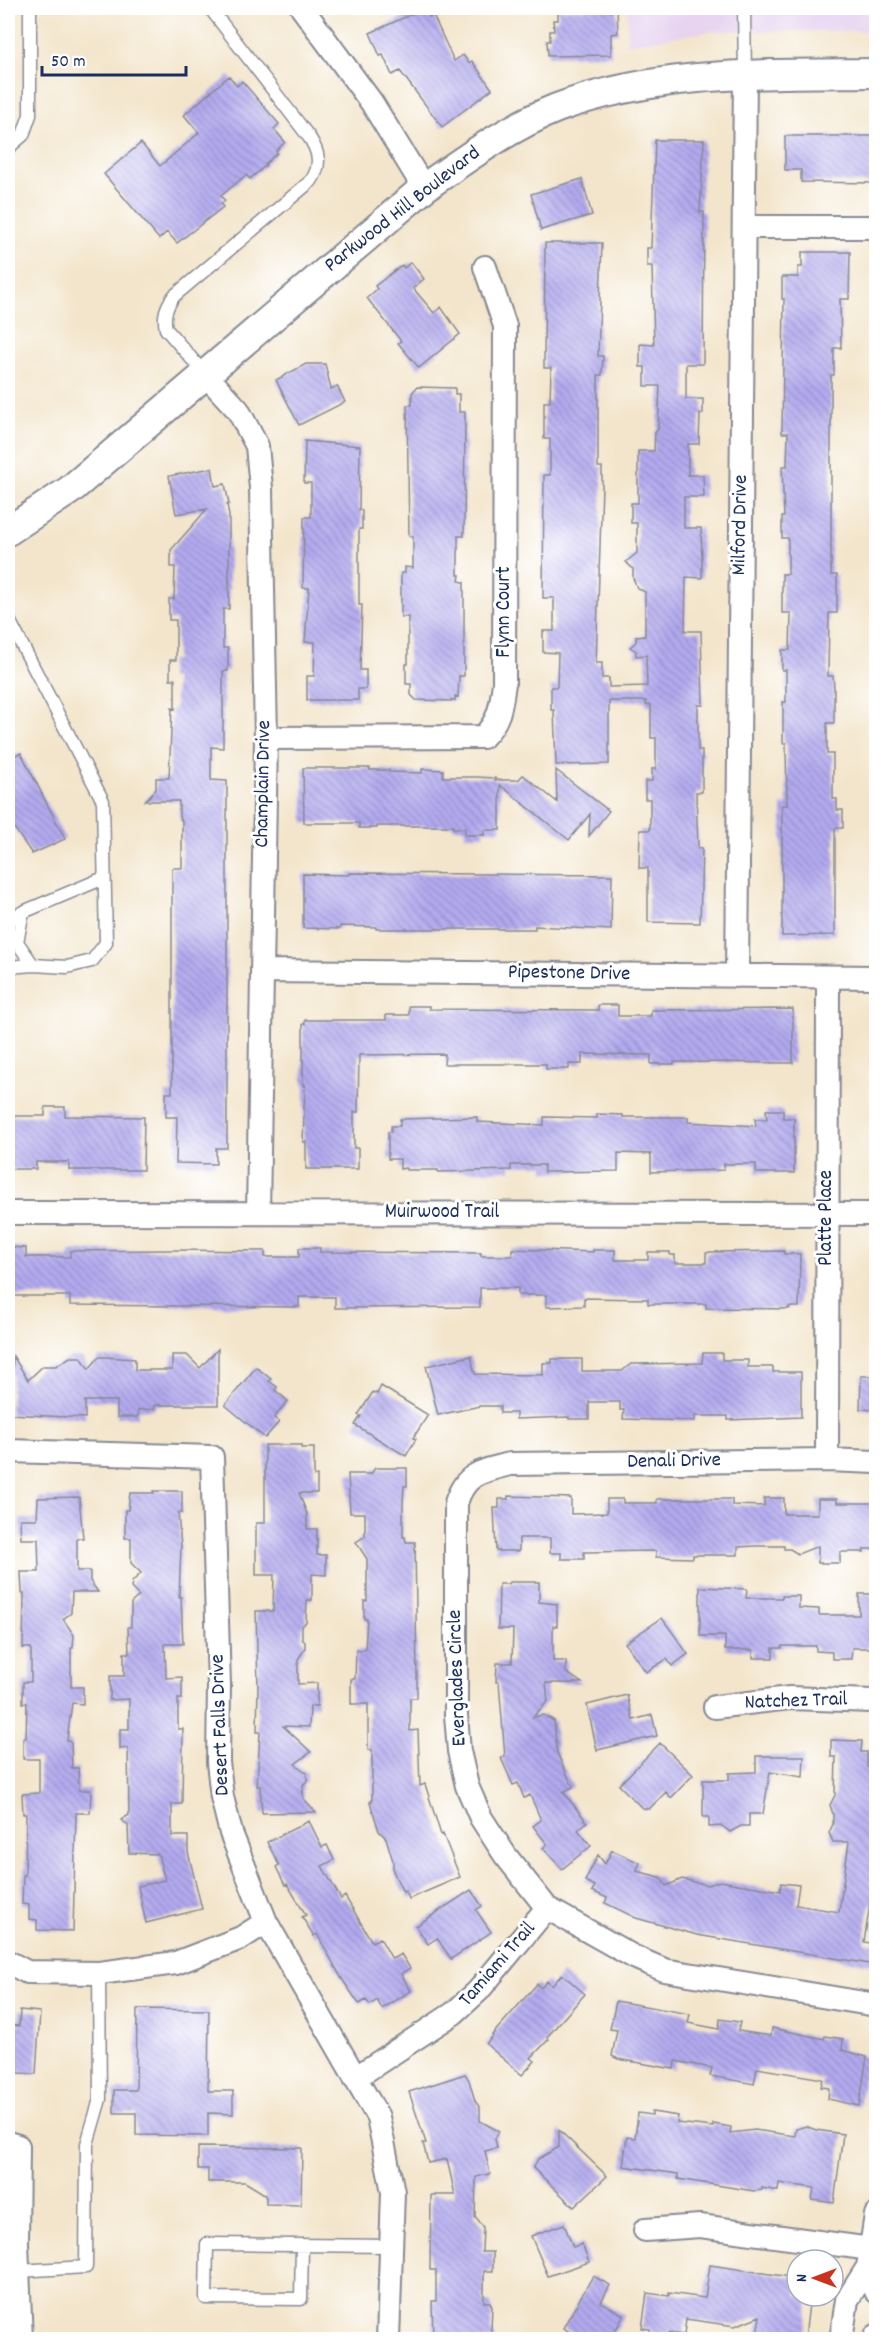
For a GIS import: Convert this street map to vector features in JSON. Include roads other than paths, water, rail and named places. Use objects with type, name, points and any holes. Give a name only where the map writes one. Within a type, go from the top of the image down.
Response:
[{"type":"street","points":[[302,8],[372,103],[424,188]]},
{"type":"street","name":"Parkwood Hill Boulevard","points":[[8,531],[70,490],[204,373],[424,188],[484,146],[555,109],[614,90],[681,79],[745,74],[876,73]]},
{"type":"street","name":"Milford Drive","points":[[736,976],[745,74]]},
{"type":"street","points":[[744,227],[876,227]]},
{"type":"street","name":"Flynn Court","points":[[266,738],[483,737],[495,725],[504,683],[505,326],[485,267]]},
{"type":"street","name":"Champlain Drive","points":[[204,373],[238,410],[257,446],[263,517],[266,738],[258,1213]]},
{"type":"street","name":"Pipestone Drive","points":[[262,971],[876,977]]},
{"type":"street","name":"Platte Place","points":[[827,1460],[828,977]]},
{"type":"street","name":"Muirwood Trail","points":[[8,1213],[876,1214]]},
{"type":"street","name":"Desert Falls Drive","points":[[8,1450],[212,1457],[219,1685],[218,1762],[222,1797],[231,1833],[266,1922],[378,2117],[393,2192],[388,2340]]},
{"type":"street","name":"Denali Drive","points":[[473,1476],[510,1464],[827,1460],[876,1462]]},
{"type":"street","name":"Everglades Circle","points":[[473,1476],[460,1488],[456,1503],[456,1715],[459,1751],[466,1786],[481,1818],[505,1855],[547,1908],[634,1957],[664,1970],[876,2005]]},
{"type":"street","name":"Natchez Trail","points":[[715,1707],[790,1698],[876,1703]]},
{"type":"street","name":"Tamiami Trail","points":[[355,2078],[454,2013],[478,1991],[547,1908]]},
{"type":"street","points":[[8,1962],[27,1972],[99,1973],[176,1963],[241,1938],[266,1922]]},
{"type":"street","points":[[8,2143],[18,2146],[12,2243],[18,2271],[21,2340]]},
{"type":"street","points":[[876,2215],[870,2258],[876,2291]]},
{"type":"street","points":[[645,2230],[700,2226],[870,2258]]},
{"type":"street","points":[[841,2340],[847,2300],[870,2258]]},
{"type":"lane","points":[[8,148],[23,135],[30,115],[30,8]]},
{"type":"lane","points":[[204,373],[166,329],[164,320],[168,304],[174,296],[310,181],[316,172],[319,158],[318,151],[309,137],[210,8]]},
{"type":"lane","points":[[744,8],[745,74]]},
{"type":"lane","points":[[8,618],[104,801],[106,943],[92,961],[67,967],[33,965],[8,967]]},
{"type":"lane","points":[[8,920],[104,878]]},
{"type":"lane","points":[[23,912],[17,942],[33,965]]},
{"type":"lane","points":[[18,2271],[86,2267],[87,2144],[100,2099],[99,1973]]},
{"type":"lane","points":[[302,2245],[301,2299],[206,2298],[207,2244],[302,2245],[392,2246]]}]
